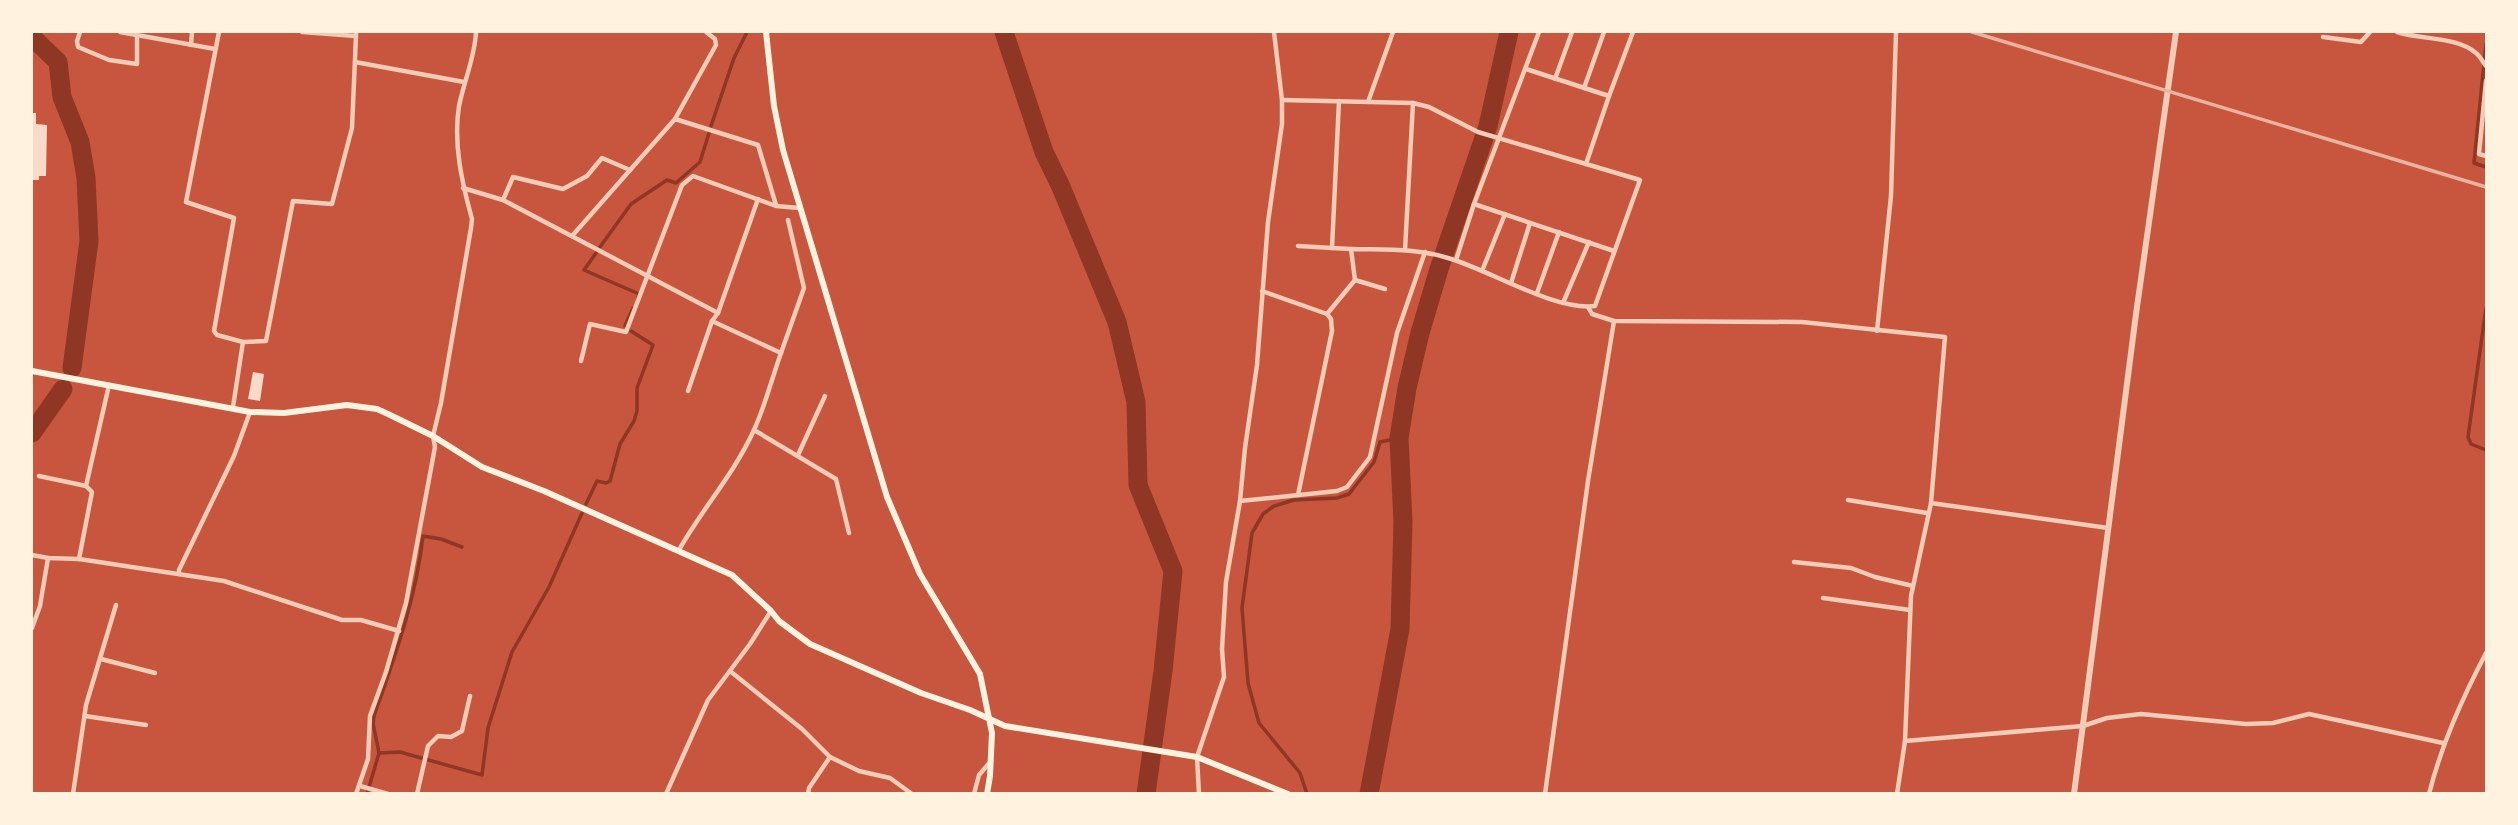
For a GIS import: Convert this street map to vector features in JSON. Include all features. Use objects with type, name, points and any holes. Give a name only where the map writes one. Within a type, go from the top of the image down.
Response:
[{"type":"main road","points":[[766,32],[774,106],[799,208],[891,509],[919,574],[980,674],[989,720],[991,760],[987,793]]},
{"type":"main road","points":[[32,371],[250,412],[284,413],[347,405],[377,409],[433,436],[482,467],[544,491],[732,575],[785,627],[810,644],[921,693],[971,710],[1005,726],[1197,758],[1288,793]]},
{"type":"street","points":[[80,32],[78,47],[109,60],[138,64],[137,35]]},
{"type":"street","points":[[120,32],[215,49]]},
{"type":"street","points":[[191,45],[192,32]]},
{"type":"street","points":[[219,32],[187,202],[234,218],[214,331],[216,335],[243,342],[266,341],[293,201],[331,204],[352,128],[356,34],[302,32]]},
{"type":"street","points":[[365,787],[370,716],[406,603],[471,228],[472,219],[463,188],[458,127],[464,82],[476,32]]},
{"type":"street","points":[[572,236],[675,118],[716,45],[715,38],[706,32]]},
{"type":"street","points":[[1199,793],[1197,758],[1224,677],[1222,649],[1226,582],[1240,501],[1257,365],[1268,222],[1282,124],[1274,32]]},
{"type":"street","points":[[1368,102],[1393,32]]},
{"type":"street","points":[[1456,260],[1474,204],[1539,32]]},
{"type":"street","points":[[1555,79],[1572,32]]},
{"type":"street","points":[[1584,88],[1604,32]]},
{"type":"street","points":[[1586,164],[1633,32]]},
{"type":"street","points":[[1877,331],[1891,196],[1896,32]]},
{"type":"street","points":[[2074,793],[2136,314],[2176,32]]},
{"type":"street","points":[[2323,37],[2361,43],[2370,32]]},
{"type":"street","points":[[2397,32],[2458,43],[2476,53],[2487,66]]},
{"type":"street","points":[[355,62],[464,82]]},
{"type":"street","points":[[1526,69],[1609,96]]},
{"type":"street","points":[[2487,80],[2479,154],[2487,156]]},
{"type":"street","points":[[1282,100],[1413,103],[1429,107],[1478,132],[1640,180],[1595,306],[1563,303],[1437,254],[1405,250],[1298,246]]},
{"type":"street","points":[[1332,248],[1339,101]]},
{"type":"street","points":[[1405,250],[1413,103]]},
{"type":"street","points":[[675,118],[758,145],[776,206]]},
{"type":"street","points":[[503,200],[513,177],[563,189],[587,176],[602,158],[630,170]]},
{"type":"street","points":[[581,361],[590,324],[626,332],[682,185],[693,176],[776,206],[799,208]]},
{"type":"street","points":[[463,188],[503,200],[718,313]]},
{"type":"street","points":[[688,391],[758,199]]},
{"type":"street","points":[[1474,204],[1614,251]]},
{"type":"street","points":[[1482,271],[1505,214]]},
{"type":"street","points":[[679,550],[754,430],[804,288],[788,220]]},
{"type":"street","points":[[1511,283],[1530,223]]},
{"type":"street","points":[[1537,293],[1559,232]]},
{"type":"street","points":[[1563,303],[1589,242]]},
{"type":"street","points":[[1326,314],[1355,279],[1351,250]]},
{"type":"street","points":[[1240,501],[1337,491],[1347,487],[1370,457],[1397,333],[1425,252]]},
{"type":"street","points":[[1355,279],[1385,289]]},
{"type":"street","points":[[1262,291],[1326,314],[1331,320],[1332,331],[1298,495]]},
{"type":"street","points":[[1588,307],[1592,314],[1614,321],[1802,322],[1945,337],[1931,503],[1910,610],[1905,741],[1897,793]]},
{"type":"street","points":[[712,321],[781,353]]},
{"type":"street","points":[[1545,793],[1588,481],[1614,321]]},
{"type":"street","points":[[233,407],[243,342]]},
{"type":"street","points":[[86,486],[109,385]]},
{"type":"street","points":[[798,455],[825,396]]},
{"type":"street","points":[[179,574],[234,456],[250,412]]},
{"type":"street","points":[[754,430],[836,479],[849,533]]},
{"type":"street","points":[[40,476],[86,486],[92,492],[79,559]]},
{"type":"street","points":[[1848,500],[1927,513]]},
{"type":"street","points":[[1931,503],[2108,528]]},
{"type":"street","points":[[32,555],[79,559],[234,583],[342,620],[361,620],[399,631]]},
{"type":"street","points":[[32,628],[40,606],[48,558]]},
{"type":"street","points":[[1794,562],[1851,568],[1913,586]]},
{"type":"street","points":[[1823,598],[1910,610]]},
{"type":"street","points":[[73,793],[85,716],[116,605]]},
{"type":"street","points":[[666,793],[708,700],[771,611]]},
{"type":"street","points":[[2429,793],[2443,743],[2462,698],[2487,653]]},
{"type":"street","points":[[101,659],[155,673]]},
{"type":"street","points":[[730,671],[802,729],[830,757],[859,771],[890,778],[912,793]]},
{"type":"street","points":[[417,793],[428,746],[438,736],[452,737],[462,731],[470,696]]},
{"type":"street","points":[[1905,741],[2083,726],[2107,718],[2141,715],[2246,724],[2273,723],[2309,714],[2443,743]]},
{"type":"street","points":[[85,716],[146,725]]},
{"type":"street","points":[[808,793],[830,757]]},
{"type":"street","points":[[974,793],[979,775],[991,760]]},
{"type":"street","points":[[356,793],[365,787],[388,793]]},
{"type":"building","points":[[32,113],[36,113],[36,124],[47,125],[46,176],[39,176],[39,180],[32,180]]},
{"type":"building","points":[[253,372],[264,374],[260,401],[248,399]]},
{"type":"waterway","points":[[33,32],[32,37],[58,62],[62,97],[80,142],[86,178],[89,241],[72,368]]},
{"type":"waterway","points":[[711,126],[734,58],[747,32]]},
{"type":"waterway","points":[[1004,32],[1044,152],[1117,322],[1136,402],[1138,485],[1173,571],[1146,794]]},
{"type":"waterway","points":[[1369,794],[1400,629],[1403,522],[1399,438],[1407,388],[1439,269],[1488,126],[1509,32]]},
{"type":"waterway","points":[[2486,44],[2474,163],[2486,167]]},
{"type":"waterway","points":[[600,247],[631,204],[667,180],[676,183],[700,162],[709,133]]},
{"type":"waterway","points":[[596,253],[584,270],[639,294],[638,297]]},
{"type":"waterway","points":[[625,326],[633,308]]},
{"type":"waterway","points":[[2486,308],[2468,437],[2471,444],[2486,450]]},
{"type":"waterway","points":[[586,504],[597,481],[610,481],[620,444],[637,411],[637,388],[653,345],[631,331]]},
{"type":"waterway","points":[[32,433],[63,389]]},
{"type":"waterway","points":[[1307,794],[1300,773],[1259,723],[1248,683],[1242,608],[1252,533],[1263,514],[1274,506],[1294,500],[1337,498],[1349,494],[1374,462],[1380,442],[1399,438]]},
{"type":"waterway","points":[[379,753],[400,752],[482,775],[488,728],[512,652],[549,587],[582,513]]},
{"type":"waterway","points":[[367,794],[379,753],[374,716],[410,605],[423,536],[462,547]]},
{"type":"railway","points":[[1972,32],[2486,187]]}]
